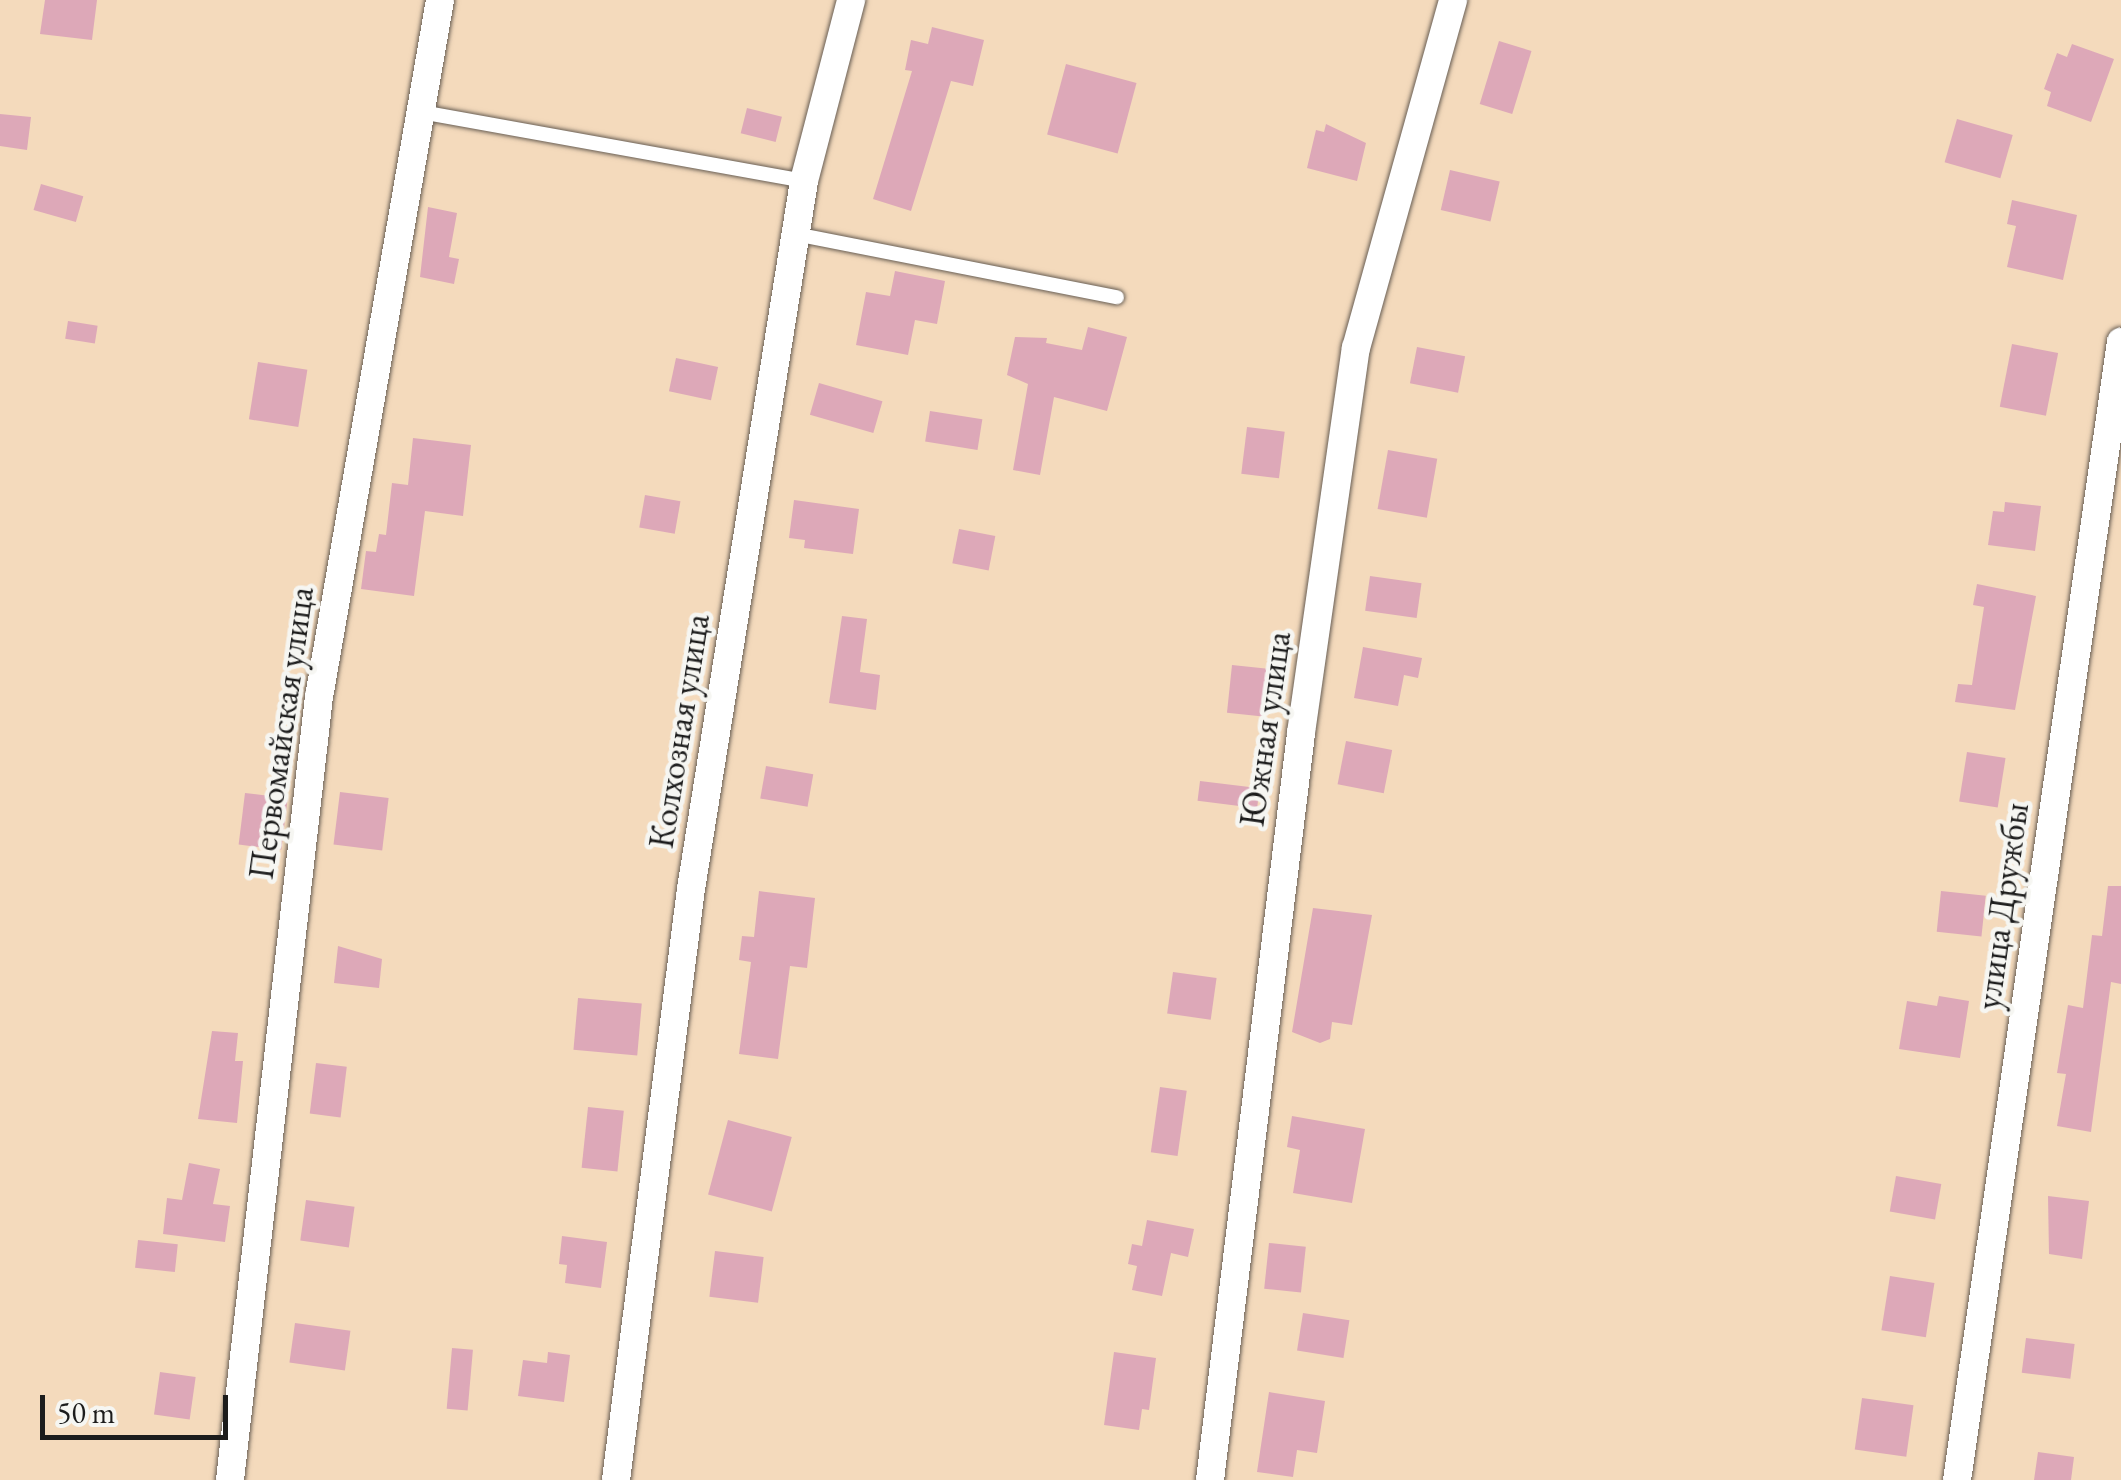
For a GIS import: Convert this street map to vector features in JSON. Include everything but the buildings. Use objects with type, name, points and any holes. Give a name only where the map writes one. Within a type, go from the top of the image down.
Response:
[{"type":"street","name":"Первомайская улица","points":[[230,1480],[320,696],[440,0]]},
{"type":"street","name":"Колхозная улица","points":[[616,1480],[692,888],[800,235],[804,181],[851,0]]},
{"type":"street","name":"Южная улица","points":[[1210,1480],[1301,734],[1356,348],[1453,0]]},
{"type":"street","name":"улица Дружбы","points":[[1957,1480],[2121,342]]},
{"type":"lane","points":[[421,112],[804,181]]},
{"type":"lane","points":[[800,235],[1117,297]]}]
